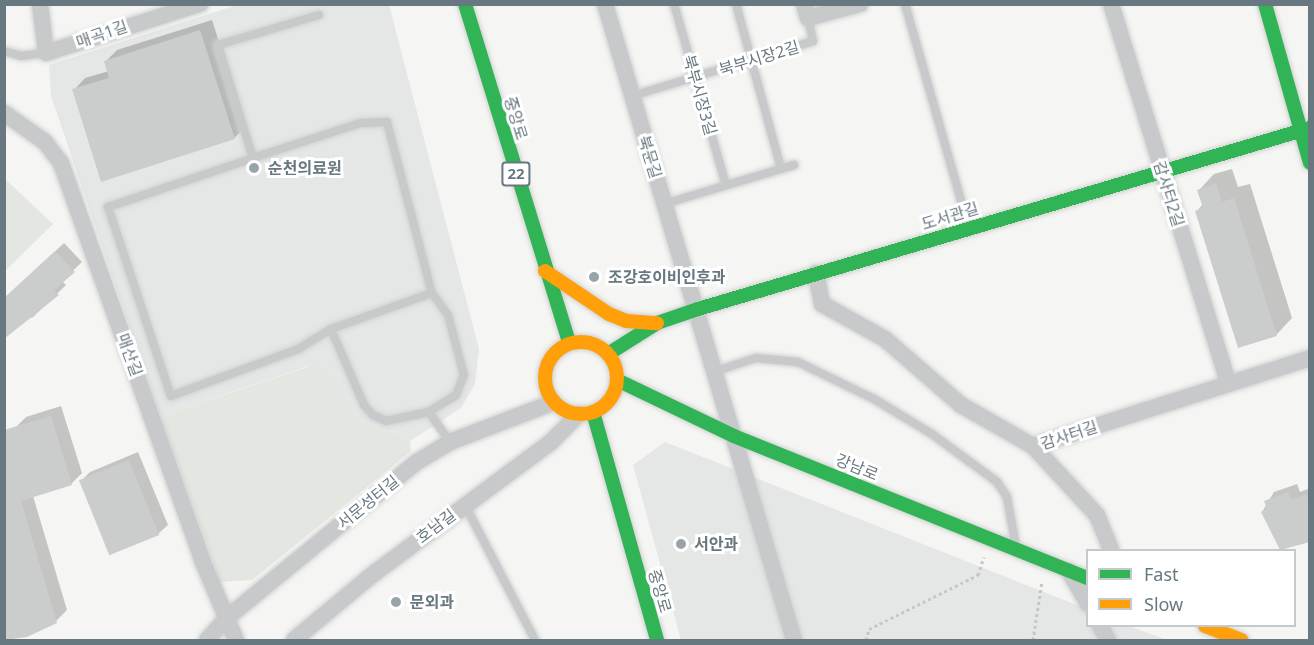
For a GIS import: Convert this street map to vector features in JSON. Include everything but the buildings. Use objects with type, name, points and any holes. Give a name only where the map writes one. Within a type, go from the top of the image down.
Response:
[{"type":"main road","name":"중앙로","points":[[465,4],[545,271],[569,343]]},
{"type":"main road","points":[[1265,4],[1305,130],[1310,163]]},
{"type":"main road","name":"도서관길","points":[[608,354],[657,323],[698,309],[1305,130]]},
{"type":"main road","points":[[545,271],[609,314],[626,321],[657,323]]},
{"type":"main road","points":[[569,343],[597,345],[608,354],[617,380],[614,394],[586,413],[554,402],[546,383],[549,362],[569,343]]},
{"type":"main road","name":"강남로","points":[[617,380],[734,436],[1086,577]]},
{"type":"main road","name":"중앙로","points":[[586,413],[657,640]]},
{"type":"main road","points":[[1208,627],[1241,640]]},
{"type":"street","points":[[40,4],[46,53]]},
{"type":"street","name":"매곡1길","points":[[46,53],[200,4]]},
{"type":"street","name":"북문길","points":[[605,4],[664,204],[698,309],[794,640]]},
{"type":"street","name":"북부시장2길","points":[[806,11],[860,4]]},
{"type":"street","name":"감사터2길","points":[[1111,4],[1228,383]]},
{"type":"street","name":"매산길","points":[[4,113],[45,142],[61,163],[202,560],[236,640]]},
{"type":"street","name":"감사터길","points":[[816,273],[822,304],[885,339],[961,405],[1033,446],[1310,358]]},
{"type":"street","name":"서문성터길","points":[[207,640],[228,617],[417,462],[450,442],[554,402]]},
{"type":"street","name":"호남길","points":[[294,640],[372,574],[551,442],[586,413]]},
{"type":"street","points":[[1033,446],[1097,515],[1111,549]]},
{"type":"street","points":[[1069,571],[1086,600]]},
{"type":"lane","name":"북부시장3길","points":[[674,4],[726,185]]},
{"type":"lane","points":[[736,4],[781,169]]},
{"type":"lane","points":[[904,4],[969,228]]},
{"type":"lane","name":"북부시장2길","points":[[632,96],[752,62],[813,41],[806,11]]},
{"type":"lane","points":[[253,158],[218,45],[319,15]]},
{"type":"lane","name":"매곡1길","points":[[4,51],[21,56],[46,53]]},
{"type":"lane","points":[[331,329],[364,405],[373,415],[386,421],[429,412],[456,395],[464,375],[448,315],[432,293],[387,122],[361,123],[108,207],[171,396],[298,349],[331,329],[432,293]]},
{"type":"lane","points":[[664,204],[794,165]]},
{"type":"lane","points":[[716,371],[756,358],[798,362],[874,399],[932,434],[997,482],[1007,497],[1016,549]]},
{"type":"lane","points":[[429,412],[450,442]]},
{"type":"lane","points":[[465,504],[535,640]]},
{"type":"path","points":[[866,640],[869,629],[978,575],[991,538]]},
{"type":"path","points":[[1033,640],[1045,562]]},
{"type":"shaded area","name":"순천의료원","points":[[237,5],[389,5],[479,349],[475,384],[461,408],[410,441],[355,419],[309,366],[160,416],[51,96],[49,65]]},
{"type":"shaded area","points":[[5,179],[53,224],[5,271]]},
{"type":"shaded area","points":[[317,364],[332,377],[355,419],[410,441],[411,451],[252,580],[220,582],[160,416]]},
{"type":"shaded area","points":[[665,442],[1086,609],[1086,627],[1132,627],[1167,640],[681,640],[633,465]]},
{"type":"traffic: fast","points":[[465,4],[569,343]]},
{"type":"traffic: fast","points":[[1265,4],[1310,163]]},
{"type":"traffic: fast","points":[[608,354],[657,323],[698,309],[1310,128]]},
{"type":"traffic: fast","points":[[617,380],[734,436],[1086,577]]},
{"type":"traffic: fast","points":[[593,412],[657,640]]},
{"type":"traffic: slow","points":[[545,271],[609,314],[626,321],[657,323]]},
{"type":"traffic: slow","points":[[581,342],[601,348],[611,358],[617,378],[611,398],[601,408],[581,414],[561,408],[551,398],[545,378],[551,358],[561,348],[581,342]]},
{"type":"traffic: slow","points":[[1208,627],[1241,640]]},
{"type":"place","name":"순천의료원","points":[[254,168]]},
{"type":"place","name":"조강호이비인후과","points":[[594,277]]},
{"type":"place","name":"서안과","points":[[681,544]]},
{"type":"place","name":"문외과","points":[[396,602]]}]
